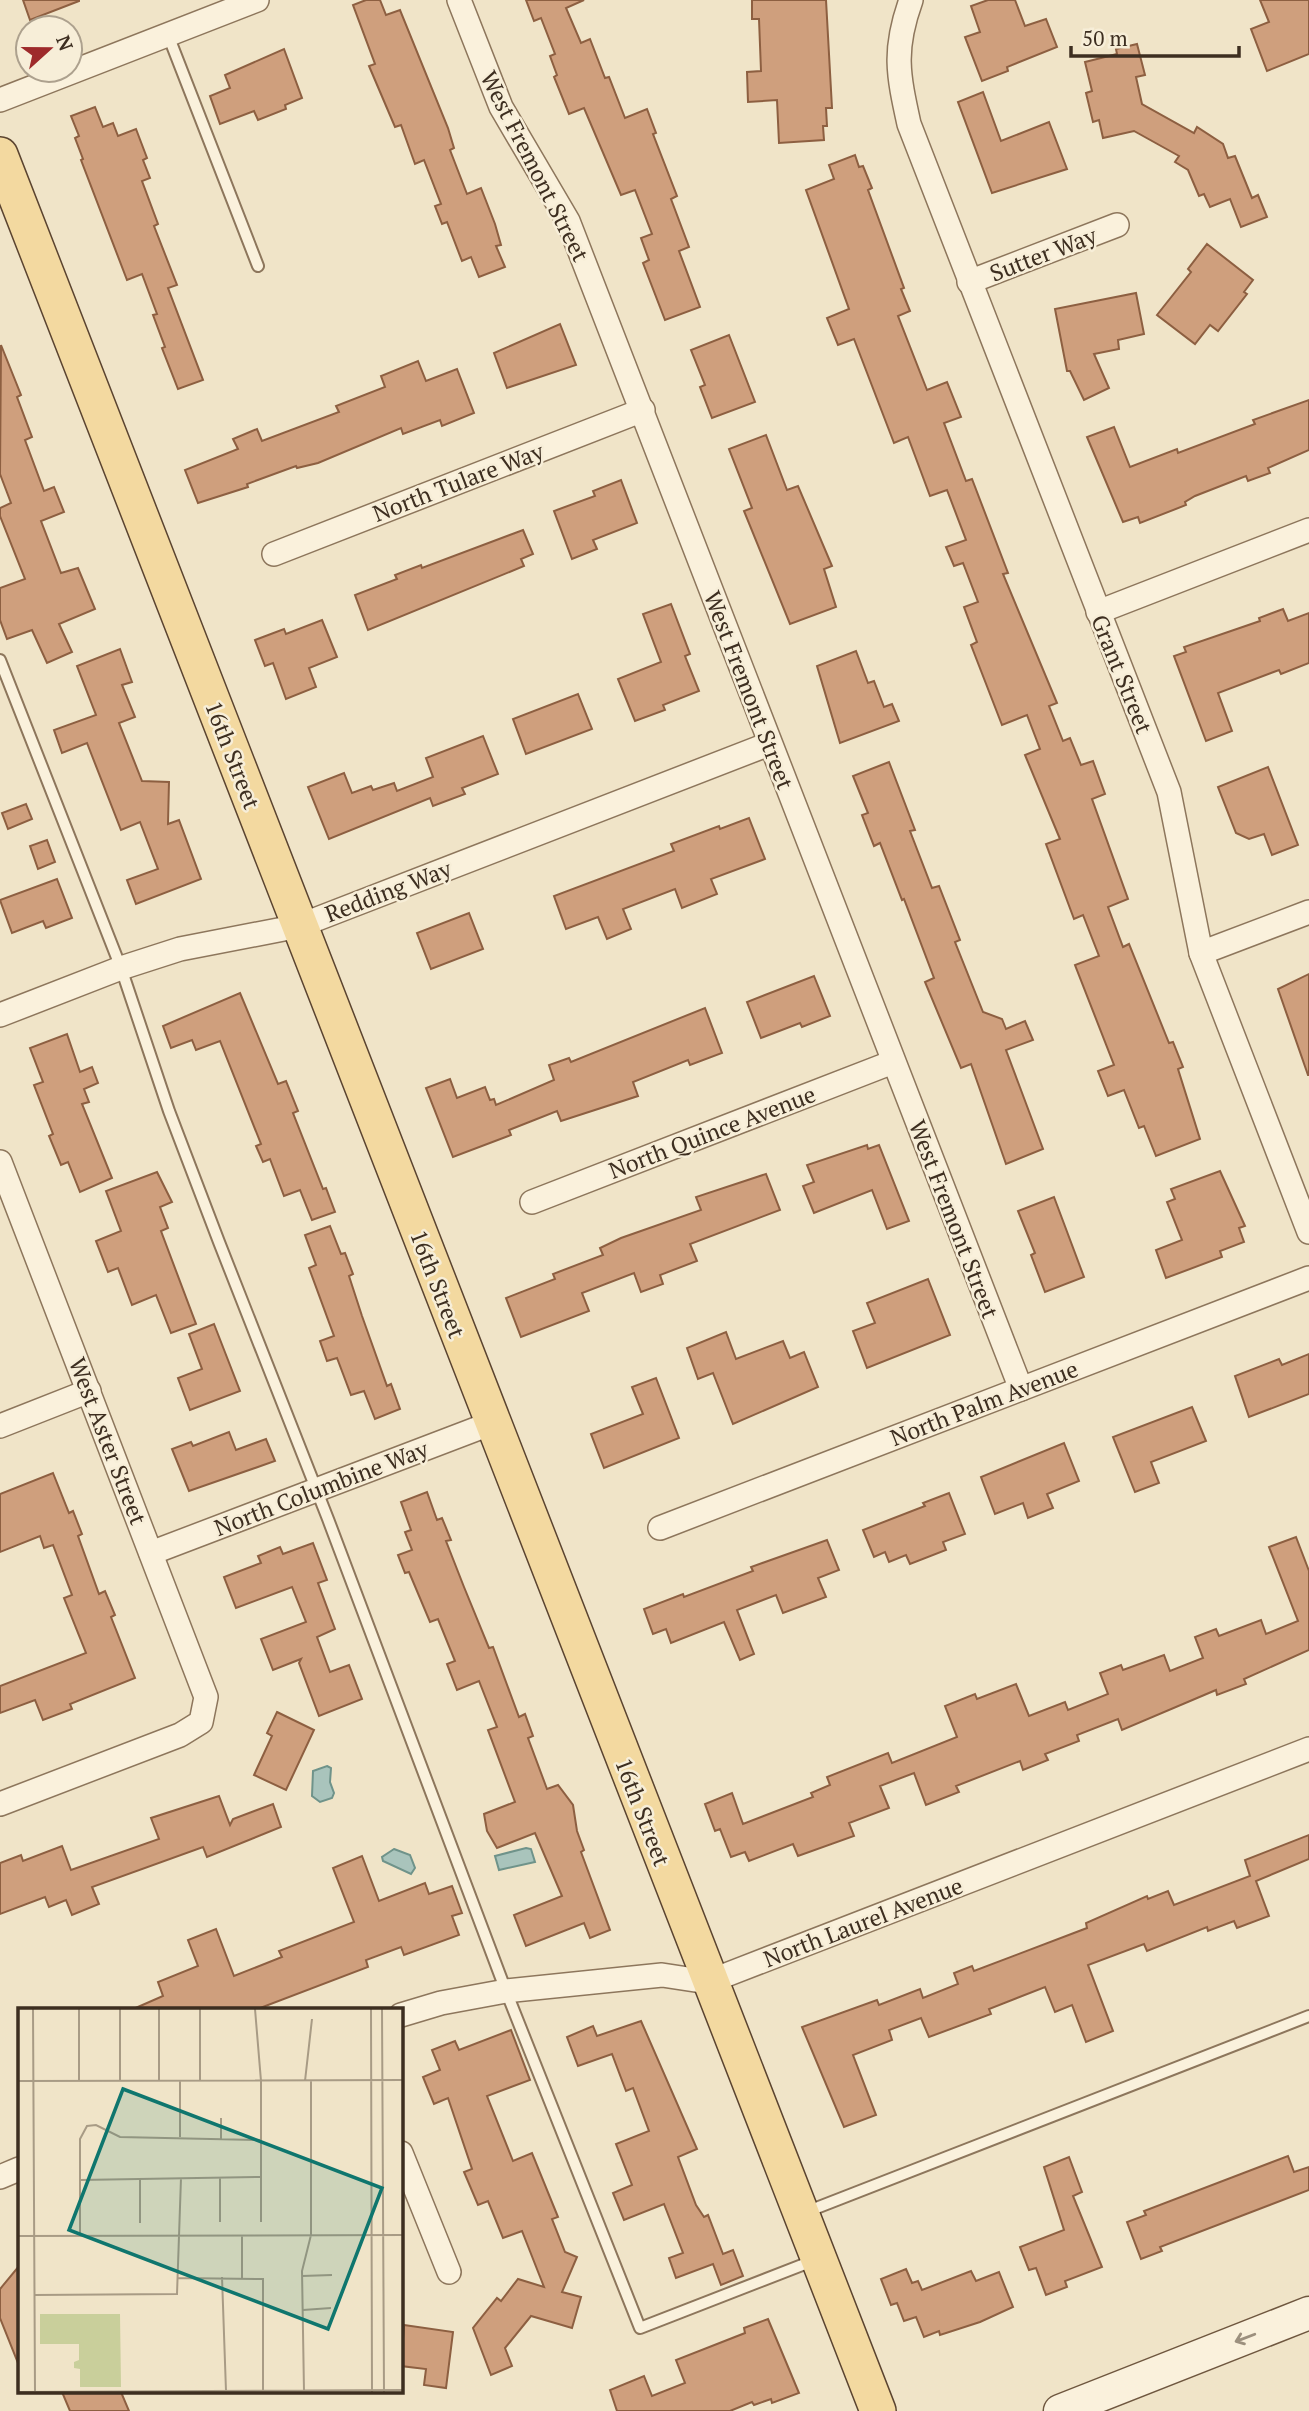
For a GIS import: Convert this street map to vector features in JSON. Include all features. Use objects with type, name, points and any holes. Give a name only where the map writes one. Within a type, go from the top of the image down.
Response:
[{"type":"main road","name":"16th Street","points":[[0,155],[708,1982],[878,2411]]},
{"type":"main road","points":[[1060,2411],[1309,2313]]},
{"type":"street","points":[[0,100],[257,0]]},
{"type":"street","name":"West Fremont Street","points":[[459,0],[501,107],[568,221],[1021,1389]]},
{"type":"street","name":"Grant Street","points":[[911,0],[902,24],[897,68],[909,124],[1169,792],[1201,953],[1309,1231]]},
{"type":"street","name":"Sutter Way","points":[[969,282],[1118,225]]},
{"type":"street","name":"North Tulare Way","points":[[274,554],[643,410]]},
{"type":"street","points":[[1098,612],[1309,530]]},
{"type":"street","name":"Redding Way","points":[[0,1015],[121,968],[219,940],[299,926],[769,744]]},
{"type":"street","points":[[1201,953],[1309,912]]},
{"type":"street","name":"North Quince Avenue","points":[[532,1202],[893,1062]]},
{"type":"street","name":"West Aster Street","points":[[0,1162],[206,1697],[201,1722],[180,1735],[0,1804]]},
{"type":"street","name":"North Palm Avenue","points":[[660,1528],[1309,1278]]},
{"type":"street","points":[[0,1426],[89,1391]]},
{"type":"street","name":"North Columbine Way","points":[[151,1553],[492,1423]]},
{"type":"street","name":"North Laurel Avenue","points":[[402,2015],[441,2003],[506,1991],[662,1975],[708,1982],[1309,1749]]},
{"type":"street","points":[[402,2155],[449,2272]]},
{"type":"street","points":[[0,2177],[18,2169]]},
{"type":"lane","points":[[167,35],[258,266]]},
{"type":"lane","points":[[0,660],[121,968],[169,1111],[317,1488],[506,1991],[640,2328],[818,2259]]},
{"type":"lane","points":[[800,2215],[1309,2016]]},
{"type":"water","points":[[327,1766],[331,1768],[330,1782],[334,1793],[332,1798],[320,1802],[312,1796],[313,1771]]},
{"type":"water","points":[[394,1849],[410,1855],[415,1868],[411,1874],[383,1861],[382,1857]]},
{"type":"water","points":[[531,1849],[535,1862],[499,1870],[495,1856]]},
{"type":"building","points":[[23,0],[79,0],[45,14],[28,14]]},
{"type":"building","points":[[366,0],[380,0],[386,15],[400,10],[448,128],[454,148],[450,150],[467,194],[481,188],[495,224],[501,245],[496,246],[505,267],[479,277],[471,257],[462,261],[447,222],[442,224],[435,206],[441,204],[424,160],[415,164],[401,125],[395,127],[369,66],[375,64],[353,5]]},
{"type":"building","points":[[526,0],[584,0],[566,8],[581,43],[590,39],[625,118],[647,109],[656,133],[653,134],[677,196],[671,199],[689,247],[679,251],[700,307],[665,320],[643,263],[649,260],[641,238],[652,234],[635,190],[621,195],[584,108],[569,114],[554,77],[557,75],[550,56],[555,54],[541,18],[534,21]]},
{"type":"building","points":[[752,0],[826,0],[832,108],[826,108],[827,126],[823,126],[824,140],[779,143],[777,100],[748,102],[747,72],[761,71],[759,19],[752,19]]},
{"type":"building","points":[[988,0],[1015,0],[1025,26],[1046,19],[1057,47],[1007,67],[1008,71],[982,81],[965,37],[980,32],[971,6]]},
{"type":"building","points":[[1260,0],[1309,0],[1309,54],[1267,71],[1251,29],[1269,22]]},
{"type":"building","points":[[1137,44],[1145,75],[1136,77],[1142,104],[1194,133],[1197,127],[1223,144],[1228,158],[1235,156],[1252,198],[1258,195],[1267,217],[1241,227],[1230,199],[1210,207],[1204,194],[1199,196],[1188,170],[1175,162],[1179,156],[1134,131],[1103,138],[1099,120],[1093,122],[1086,93],[1092,91],[1085,62],[1117,54],[1116,49]]},
{"type":"building","points":[[284,49],[302,98],[285,105],[286,109],[258,120],[254,111],[220,124],[210,96],[230,88],[225,75]]},
{"type":"building","points":[[983,92],[1001,141],[1049,122],[1067,169],[992,193],[958,102]]},
{"type":"building","points":[[95,107],[103,127],[113,123],[118,136],[136,129],[147,158],[143,160],[150,178],[142,181],[158,224],[154,226],[177,285],[168,288],[203,380],[178,389],[162,348],[165,347],[153,315],[157,314],[142,274],[127,280],[81,160],[83,159],[75,138],[79,136],[71,116]]},
{"type":"building","points":[[855,155],[872,188],[868,190],[904,288],[901,289],[910,311],[898,316],[927,390],[947,382],[961,417],[944,423],[966,481],[972,479],[1008,573],[1003,574],[1057,703],[1049,706],[1063,741],[1070,738],[1081,765],[1093,761],[1105,794],[1092,799],[1128,899],[1108,907],[1123,947],[1129,944],[1169,1043],[1173,1042],[1183,1067],[1178,1069],[1200,1139],[1156,1156],[1144,1126],[1139,1128],[1124,1090],[1108,1096],[1098,1071],[1114,1065],[1075,965],[1099,956],[1083,915],[1074,919],[1046,844],[1060,839],[1025,755],[1040,749],[1027,715],[1002,725],[971,645],[977,642],[964,607],[978,602],[963,563],[954,566],[946,547],[966,540],[947,490],[930,496],[908,437],[894,443],[854,339],[838,345],[827,318],[849,309],[806,190],[834,179],[829,165]]},
{"type":"building","points":[[1207,244],[1253,280],[1244,292],[1247,294],[1218,331],[1210,325],[1195,344],[1157,315],[1191,272],[1188,269]]},
{"type":"building","points":[[1136,293],[1144,334],[1118,340],[1119,349],[1094,354],[1109,388],[1084,400],[1070,371],[1067,371],[1055,309]]},
{"type":"building","points":[[560,324],[576,365],[507,388],[494,353]]},
{"type":"building","points":[[729,335],[755,402],[712,418],[700,387],[705,385],[691,350]]},
{"type":"building","points":[[1,345],[21,395],[17,397],[32,437],[25,440],[44,491],[54,487],[64,512],[41,521],[61,573],[78,568],[95,609],[59,624],[72,652],[47,663],[32,630],[7,639],[0,620],[0,588],[25,579],[0,516],[0,508],[11,503],[0,474]]},
{"type":"building","points":[[418,361],[426,381],[457,369],[474,413],[442,426],[440,420],[403,434],[401,428],[318,463],[297,468],[296,466],[247,484],[248,487],[198,503],[185,470],[238,449],[233,439],[257,429],[262,441],[339,412],[336,406],[385,387],[381,376]]},
{"type":"building","points":[[1309,400],[1309,450],[1268,468],[1270,473],[1248,481],[1246,476],[1195,496],[1185,502],[1186,505],[1140,523],[1138,517],[1123,522],[1087,437],[1114,427],[1130,467],[1177,449],[1178,453],[1255,424],[1253,420]]},
{"type":"building","points":[[766,435],[787,490],[798,486],[832,566],[824,569],[836,607],[790,624],[744,511],[752,508],[729,449]]},
{"type":"building","points":[[621,480],[637,523],[593,540],[597,549],[572,559],[554,511],[595,496],[593,491]]},
{"type":"building","points":[[523,530],[533,554],[521,559],[524,566],[368,630],[355,595],[397,579],[395,575],[421,565],[422,568]]},
{"type":"building","points":[[671,604],[690,654],[685,656],[699,691],[663,705],[665,710],[635,721],[618,679],[661,662],[643,614]]},
{"type":"building","points":[[1283,609],[1288,621],[1309,613],[1309,663],[1281,674],[1279,670],[1218,693],[1232,731],[1206,741],[1174,656],[1186,652],[1184,647],[1260,621],[1259,618]]},
{"type":"building","points":[[322,620],[337,657],[309,668],[316,687],[286,699],[273,663],[265,666],[255,640],[284,629],[286,634]]},
{"type":"building","points":[[120,649],[132,682],[122,685],[135,717],[119,723],[142,781],[169,782],[168,824],[179,820],[201,879],[136,904],[127,880],[158,869],[140,822],[121,830],[87,743],[62,753],[54,730],[96,715],[77,666]]},
{"type":"building","points":[[856,651],[868,683],[874,681],[884,707],[892,704],[899,721],[840,743],[817,666]]},
{"type":"building","points":[[578,694],[592,729],[526,754],[513,719]]},
{"type":"building","points":[[483,736],[498,774],[462,788],[465,794],[433,806],[430,798],[329,839],[308,787],[344,773],[352,793],[371,786],[373,790],[394,783],[397,791],[433,777],[426,758]]},
{"type":"building","points":[[889,762],[915,830],[910,831],[932,888],[939,886],[960,940],[955,942],[983,1012],[1002,1019],[1006,1029],[1025,1021],[1033,1040],[1006,1050],[1043,1149],[1006,1164],[971,1064],[961,1068],[925,982],[934,978],[904,899],[902,900],[880,843],[874,846],[862,815],[868,813],[853,776]]},
{"type":"building","points":[[1268,767],[1298,845],[1272,855],[1264,834],[1249,839],[1236,833],[1218,787]]},
{"type":"building","points":[[26,804],[32,819],[8,829],[2,813]]},
{"type":"building","points":[[749,818],[765,859],[711,879],[717,894],[682,908],[675,889],[623,909],[631,929],[607,939],[598,917],[566,929],[554,896],[674,851],[671,844]]},
{"type":"building","points":[[47,840],[55,862],[38,869],[30,846]]},
{"type":"building","points":[[57,879],[72,918],[46,928],[43,921],[12,933],[0,900]]},
{"type":"building","points":[[469,913],[483,949],[431,969],[417,933]]},
{"type":"building","points":[[1309,974],[1309,1075],[1308,1075],[1278,989]]},
{"type":"building","points":[[814,976],[830,1016],[802,1027],[800,1023],[761,1038],[747,1002]]},
{"type":"building","points":[[240,993],[278,1084],[286,1081],[298,1111],[293,1113],[335,1212],[312,1220],[300,1190],[284,1196],[270,1159],[263,1162],[256,1146],[261,1144],[220,1041],[196,1050],[192,1040],[171,1048],[163,1026]]},
{"type":"building","points":[[705,1008],[722,1053],[690,1065],[688,1060],[633,1082],[638,1096],[561,1121],[557,1111],[509,1130],[511,1135],[453,1157],[426,1088],[450,1079],[457,1098],[485,1087],[490,1100],[494,1099],[496,1105],[554,1080],[549,1065],[569,1058],[571,1062]]},
{"type":"building","points":[[67,1034],[80,1072],[92,1067],[98,1083],[84,1089],[89,1102],[82,1104],[112,1178],[80,1192],[68,1162],[61,1165],[49,1136],[53,1134],[34,1085],[43,1082],[30,1048]]},
{"type":"building","points":[[867,1145],[868,1149],[879,1145],[909,1221],[887,1229],[872,1190],[814,1213],[803,1186],[814,1182],[807,1165]]},
{"type":"building","points":[[1220,1171],[1245,1226],[1239,1228],[1244,1242],[1220,1251],[1222,1257],[1166,1278],[1156,1250],[1182,1240],[1167,1202],[1175,1199],[1171,1189]]},
{"type":"building","points":[[157,1172],[172,1202],[160,1207],[168,1228],[161,1231],[196,1324],[171,1333],[156,1295],[132,1305],[118,1268],[108,1272],[96,1241],[121,1231],[106,1191]]},
{"type":"building","points":[[766,1174],[780,1210],[690,1244],[697,1261],[660,1275],[663,1284],[641,1292],[634,1273],[582,1293],[589,1311],[521,1337],[506,1298],[555,1279],[553,1274],[603,1255],[600,1248],[621,1238],[701,1210],[696,1197]]},
{"type":"building","points":[[1054,1197],[1084,1277],[1045,1292],[1031,1255],[1035,1253],[1018,1211]]},
{"type":"building","points":[[330,1226],[341,1254],[345,1253],[353,1274],[349,1276],[362,1316],[387,1386],[391,1384],[400,1409],[375,1419],[364,1391],[351,1395],[337,1358],[327,1361],[320,1341],[334,1336],[309,1268],[316,1265],[305,1235]]},
{"type":"building","points":[[928,1279],[950,1335],[867,1368],[853,1331],[875,1323],[867,1303]]},
{"type":"building","points":[[214,1324],[240,1391],[190,1410],[178,1378],[202,1369],[189,1334]]},
{"type":"building","points":[[726,1332],[736,1359],[783,1341],[790,1358],[804,1352],[818,1387],[733,1424],[713,1373],[698,1379],[687,1348]]},
{"type":"building","points":[[1309,1354],[1309,1394],[1249,1417],[1235,1376],[1279,1359],[1282,1365]]},
{"type":"building","points":[[656,1378],[679,1438],[604,1468],[591,1434],[643,1414],[632,1387]]},
{"type":"building","points":[[1192,1407],[1206,1441],[1151,1462],[1159,1483],[1135,1492],[1113,1437]]},
{"type":"building","points":[[229,1432],[236,1450],[266,1439],[275,1461],[189,1491],[172,1449],[191,1442],[193,1446]]},
{"type":"building","points":[[1064,1443],[1079,1481],[1047,1494],[1053,1508],[1028,1518],[1023,1503],[995,1514],[981,1477]]},
{"type":"building","points":[[53,1473],[69,1513],[73,1511],[82,1534],[78,1536],[99,1594],[105,1591],[115,1615],[111,1617],[135,1678],[70,1704],[72,1709],[43,1720],[35,1700],[0,1713],[0,1686],[86,1653],[64,1598],[72,1595],[53,1545],[44,1548],[40,1536],[0,1552],[0,1494]]},
{"type":"building","points":[[427,1492],[437,1520],[442,1518],[451,1540],[446,1541],[489,1648],[493,1647],[519,1717],[525,1714],[533,1736],[528,1738],[547,1789],[558,1785],[573,1805],[577,1831],[584,1850],[581,1852],[610,1930],[590,1938],[584,1923],[526,1946],[514,1915],[562,1896],[535,1833],[497,1848],[487,1831],[484,1814],[515,1802],[488,1730],[497,1727],[479,1681],[457,1690],[447,1664],[455,1661],[438,1619],[430,1622],[409,1572],[405,1573],[398,1555],[412,1550],[405,1532],[411,1530],[401,1502]]},
{"type":"building","points":[[949,1493],[965,1534],[943,1542],[946,1550],[910,1564],[906,1555],[889,1562],[885,1552],[874,1557],[863,1530],[925,1506],[923,1503]]},
{"type":"building","points":[[1296,1537],[1309,1571],[1309,1650],[1244,1679],[1246,1684],[1217,1695],[1216,1690],[1122,1730],[1118,1719],[1077,1735],[1079,1741],[1045,1754],[1048,1760],[1023,1770],[1020,1761],[956,1786],[959,1792],[926,1805],[914,1773],[880,1786],[889,1808],[849,1823],[854,1836],[798,1856],[793,1844],[749,1861],[745,1852],[731,1857],[720,1829],[715,1831],[705,1804],[732,1793],[743,1824],[813,1797],[811,1793],[830,1785],[827,1777],[888,1753],[892,1763],[957,1737],[945,1706],[975,1694],[977,1699],[1016,1684],[1029,1716],[1065,1702],[1068,1710],[1108,1694],[1100,1673],[1121,1665],[1123,1670],[1164,1655],[1170,1671],[1203,1658],[1195,1637],[1216,1629],[1219,1636],[1261,1620],[1266,1634],[1298,1621],[1269,1547]]},
{"type":"building","points":[[827,1540],[839,1570],[818,1578],[826,1597],[783,1613],[776,1595],[737,1610],[754,1654],[740,1660],[724,1622],[671,1643],[666,1629],[653,1634],[644,1609],[753,1571],[751,1567]]},
{"type":"building","points":[[313,1543],[327,1580],[318,1583],[335,1629],[317,1637],[330,1672],[349,1665],[362,1699],[319,1716],[299,1663],[301,1659],[273,1670],[261,1639],[306,1622],[292,1587],[236,1608],[224,1577],[261,1563],[258,1556],[280,1547],[283,1554]]},
{"type":"building","points":[[277,1712],[314,1730],[286,1790],[254,1775],[272,1736],[267,1733]]},
{"type":"building","points":[[219,1796],[230,1825],[233,1819],[273,1804],[281,1827],[207,1857],[203,1847],[92,1887],[99,1904],[72,1915],[66,1900],[49,1907],[45,1897],[0,1914],[0,1863],[21,1855],[23,1861],[62,1846],[71,1870],[159,1839],[151,1818]]},
{"type":"building","points":[[1309,1835],[1309,1859],[1256,1881],[1269,1916],[1237,1928],[1234,1921],[1208,1931],[1207,1927],[1147,1951],[1144,1944],[1088,1965],[1113,2031],[1086,2042],[1072,2005],[1055,2012],[1045,1987],[989,2009],[991,2014],[929,2037],[921,2018],[889,2030],[892,2040],[853,2055],[876,2115],[844,2127],[802,2027],[877,2000],[879,2005],[920,1989],[923,1998],[958,1984],[954,1973],[972,1966],[974,1971],[1087,1928],[1086,1923],[1147,1896],[1148,1899],[1168,1891],[1174,1905],[1250,1876],[1245,1860]]},
{"type":"building","points":[[362,1856],[379,1901],[425,1883],[429,1894],[452,1886],[462,1913],[452,1916],[459,1935],[404,1955],[401,1947],[366,1960],[368,1967],[260,2008],[136,2008],[163,1996],[158,1982],[198,1966],[188,1940],[216,1929],[234,1976],[282,1957],[279,1951],[354,1922],[333,1868]]},
{"type":"building","points":[[641,2021],[697,2149],[678,2157],[696,2205],[704,2217],[708,2215],[723,2254],[733,2250],[743,2276],[721,2285],[713,2264],[676,2278],[669,2258],[683,2253],[664,2204],[624,2220],[613,2193],[632,2185],[616,2144],[649,2131],[633,2088],[626,2091],[612,2054],[578,2066],[567,2037],[593,2026],[597,2036]]},
{"type":"building","points":[[511,2030],[530,2080],[487,2096],[513,2161],[532,2153],[558,2217],[552,2219],[565,2252],[577,2257],[562,2292],[581,2297],[572,2328],[531,2316],[505,2348],[512,2366],[491,2375],[473,2328],[497,2298],[501,2301],[518,2279],[544,2287],[522,2231],[503,2238],[488,2201],[478,2205],[464,2172],[472,2169],[448,2098],[434,2104],[423,2077],[440,2070],[432,2050],[455,2041],[459,2050]]},
{"type":"building","points":[[1288,2156],[1294,2172],[1309,2167],[1309,2190],[1160,2247],[1162,2251],[1141,2259],[1127,2222],[1146,2215],[1144,2211]]},
{"type":"building","points":[[1069,2157],[1082,2192],[1073,2196],[1102,2267],[1065,2281],[1067,2287],[1046,2295],[1036,2268],[1029,2270],[1020,2247],[1064,2230],[1044,2167]]},
{"type":"building","points":[[18,2267],[18,2363],[0,2318],[0,2289]]},
{"type":"building","points":[[906,2269],[912,2283],[918,2281],[922,2290],[971,2271],[976,2281],[999,2272],[1013,2307],[980,2322],[940,2335],[939,2331],[924,2337],[916,2317],[904,2321],[897,2303],[891,2305],[881,2279]]},
{"type":"building","points":[[768,2319],[799,2393],[772,2403],[771,2399],[754,2405],[752,2402],[730,2411],[617,2411],[610,2390],[644,2376],[652,2396],[685,2383],[676,2360],[745,2333],[744,2328]]},
{"type":"building","points":[[404,2325],[453,2332],[446,2388],[424,2385],[426,2369],[402,2366]]},
{"type":"building","points":[[63,2394],[122,2394],[129,2411],[70,2411]]}]
